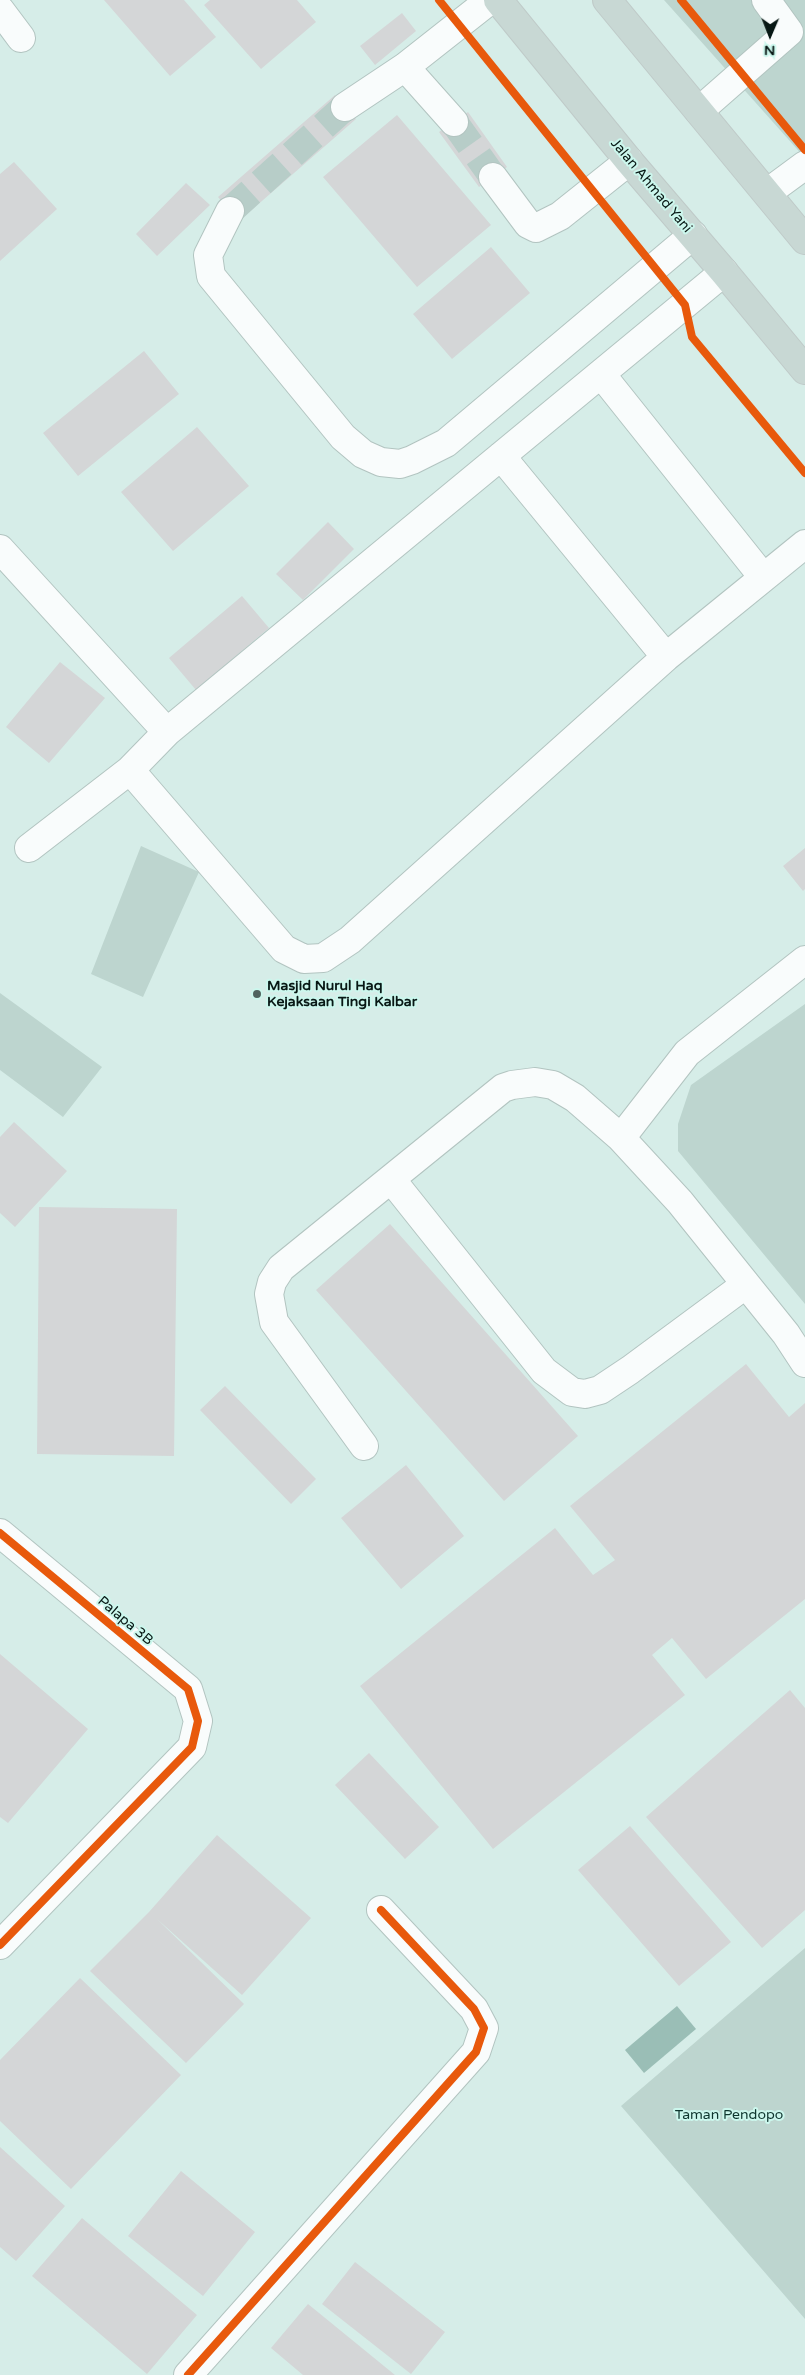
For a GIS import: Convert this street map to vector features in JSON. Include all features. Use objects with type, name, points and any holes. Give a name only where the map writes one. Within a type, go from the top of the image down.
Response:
[{"type":"highway","name":"Jalan Ahmad Yani","points":[[498,0],[628,161],[724,272],[805,370]]},
{"type":"highway","points":[[607,0],[805,240]]},
{"type":"street","points":[[345,107],[405,67],[490,0]]},
{"type":"street","points":[[699,111],[789,32],[766,0]]},
{"type":"street","points":[[0,10],[21,38]]},
{"type":"street","points":[[405,67],[454,122]]},
{"type":"street","points":[[493,177],[528,224],[536,228],[560,216],[628,161]]},
{"type":"street","points":[[767,193],[805,165]]},
{"type":"street","points":[[230,211],[208,256],[211,276],[343,437],[363,454],[388,463],[400,464],[446,443],[693,236]]},
{"type":"street","points":[[29,848],[130,770],[167,732],[724,272]]},
{"type":"street","points":[[601,374],[763,577]]},
{"type":"street","points":[[502,456],[666,657]]},
{"type":"street","points":[[130,770],[284,949],[304,958],[322,958],[350,940],[666,657],[805,544]]},
{"type":"street","points":[[0,549],[167,732]]},
{"type":"street","points":[[621,1138],[687,1053],[805,960]]},
{"type":"street","points":[[364,1446],[278,1330],[270,1310],[269,1294],[272,1282],[281,1268],[503,1088],[512,1084],[535,1082],[553,1085],[575,1098],[621,1138],[680,1202],[786,1334],[805,1363]]},
{"type":"street","points":[[391,1179],[544,1371],[572,1392],[586,1394],[600,1390],[745,1285]]},
{"type":"street","name":"Palapa 3B","points":[[0,1533],[188,1689],[198,1721],[192,1747],[0,1945]]},
{"type":"street","points":[[188,2375],[476,2052],[484,2028],[474,2009],[381,1910]]},
{"type":"path","points":[[458,24],[654,268]]},
{"type":"path","points":[[685,305],[692,337],[805,473]]},
{"type":"green space","points":[[664,0],[805,0],[805,158]]},
{"type":"green space","points":[[141,846],[199,872],[143,997],[91,974]]},
{"type":"green space","points":[[0,993],[102,1067],[63,1117],[0,1070]]},
{"type":"green space","points":[[805,1004],[805,1304],[678,1151],[678,1124],[691,1085]]},
{"type":"green space","name":"Taman Pendopo","points":[[805,1948],[805,2319],[621,2106]]},
{"type":"shaded area","points":[[677,2006],[696,2029],[644,2073],[625,2050]]},
{"type":"building","points":[[104,0],[184,0],[216,37],[170,76]]},
{"type":"building","points":[[210,0],[297,0],[316,22],[261,69],[204,5]]},
{"type":"building","points":[[402,13],[416,31],[375,65],[360,46]]},
{"type":"building","points":[[335,95],[356,119],[239,221],[218,197]]},
{"type":"building","points":[[468,112],[507,167],[479,187],[439,132]]},
{"type":"building","points":[[397,115],[491,225],[417,287],[323,177]]},
{"type":"building","points":[[14,162],[57,209],[0,261],[0,174]]},
{"type":"building","points":[[186,183],[210,205],[157,256],[136,234]]},
{"type":"building","points":[[491,247],[530,293],[452,359],[413,314]]},
{"type":"building","points":[[144,351],[179,394],[78,476],[43,433]]},
{"type":"building","points":[[197,427],[249,486],[173,551],[121,492]]},
{"type":"building","points":[[328,522],[354,549],[303,600],[276,574]]},
{"type":"building","points":[[242,596],[269,628],[196,690],[169,658]]},
{"type":"building","points":[[60,662],[105,698],[49,763],[6,727]]},
{"type":"building","points":[[805,848],[805,889],[803,891],[783,866]]},
{"type":"building","points":[[14,1122],[67,1171],[15,1227],[0,1213],[0,1137]]},
{"type":"building","points":[[39,1207],[177,1209],[174,1456],[37,1454]]},
{"type":"building","points":[[390,1224],[578,1436],[504,1501],[316,1290]]},
{"type":"building","points":[[746,1364],[789,1417],[805,1403],[805,1599],[706,1679],[672,1638],[652,1655],[685,1695],[493,1849],[360,1686],[555,1528],[593,1575],[615,1560],[570,1506]]},
{"type":"building","points":[[225,1386],[316,1479],[291,1504],[200,1410]]},
{"type":"building","points":[[406,1465],[464,1536],[401,1589],[341,1518]]},
{"type":"building","points":[[0,1654],[88,1729],[8,1823],[0,1817]]},
{"type":"building","points":[[790,1690],[805,1708],[805,1910],[762,1948],[646,1817]]},
{"type":"building","points":[[369,1753],[439,1827],[405,1859],[335,1785]]},
{"type":"building","points":[[630,1826],[731,1942],[679,1986],[578,1870]]},
{"type":"building","points":[[217,1835],[311,1918],[242,1995],[157,1919],[244,2004],[186,2063],[90,1971],[149,1912]]},
{"type":"building","points":[[80,1978],[181,2075],[71,2189],[0,2121],[0,2060]]},
{"type":"building","points":[[0,2147],[65,2206],[16,2261],[0,2247]]},
{"type":"building","points":[[181,2171],[255,2232],[203,2296],[128,2236]]},
{"type":"building","points":[[82,2218],[197,2315],[147,2374],[32,2276]]},
{"type":"building","points":[[355,2262],[445,2332],[411,2374],[322,2304]]},
{"type":"building","points":[[308,2304],[395,2375],[303,2375],[271,2348]]},
{"type":"tunnel","points":[[230,211],[345,107]]},
{"type":"tunnel","points":[[454,122],[493,177]]},
{"type":"cycle path","points":[[439,0],[685,305],[692,337],[805,473]]},
{"type":"cycle path","points":[[681,0],[805,150]]},
{"type":"cycle path","points":[[0,1533],[188,1689],[198,1721],[192,1747],[0,1945]]},
{"type":"cycle path","points":[[188,2375],[476,2052],[484,2028],[474,2009],[381,1910]]},
{"type":"place","name":"Masjid Nurul Haq Kejaksaan Tingi Kalbar","points":[[257,994]]}]
